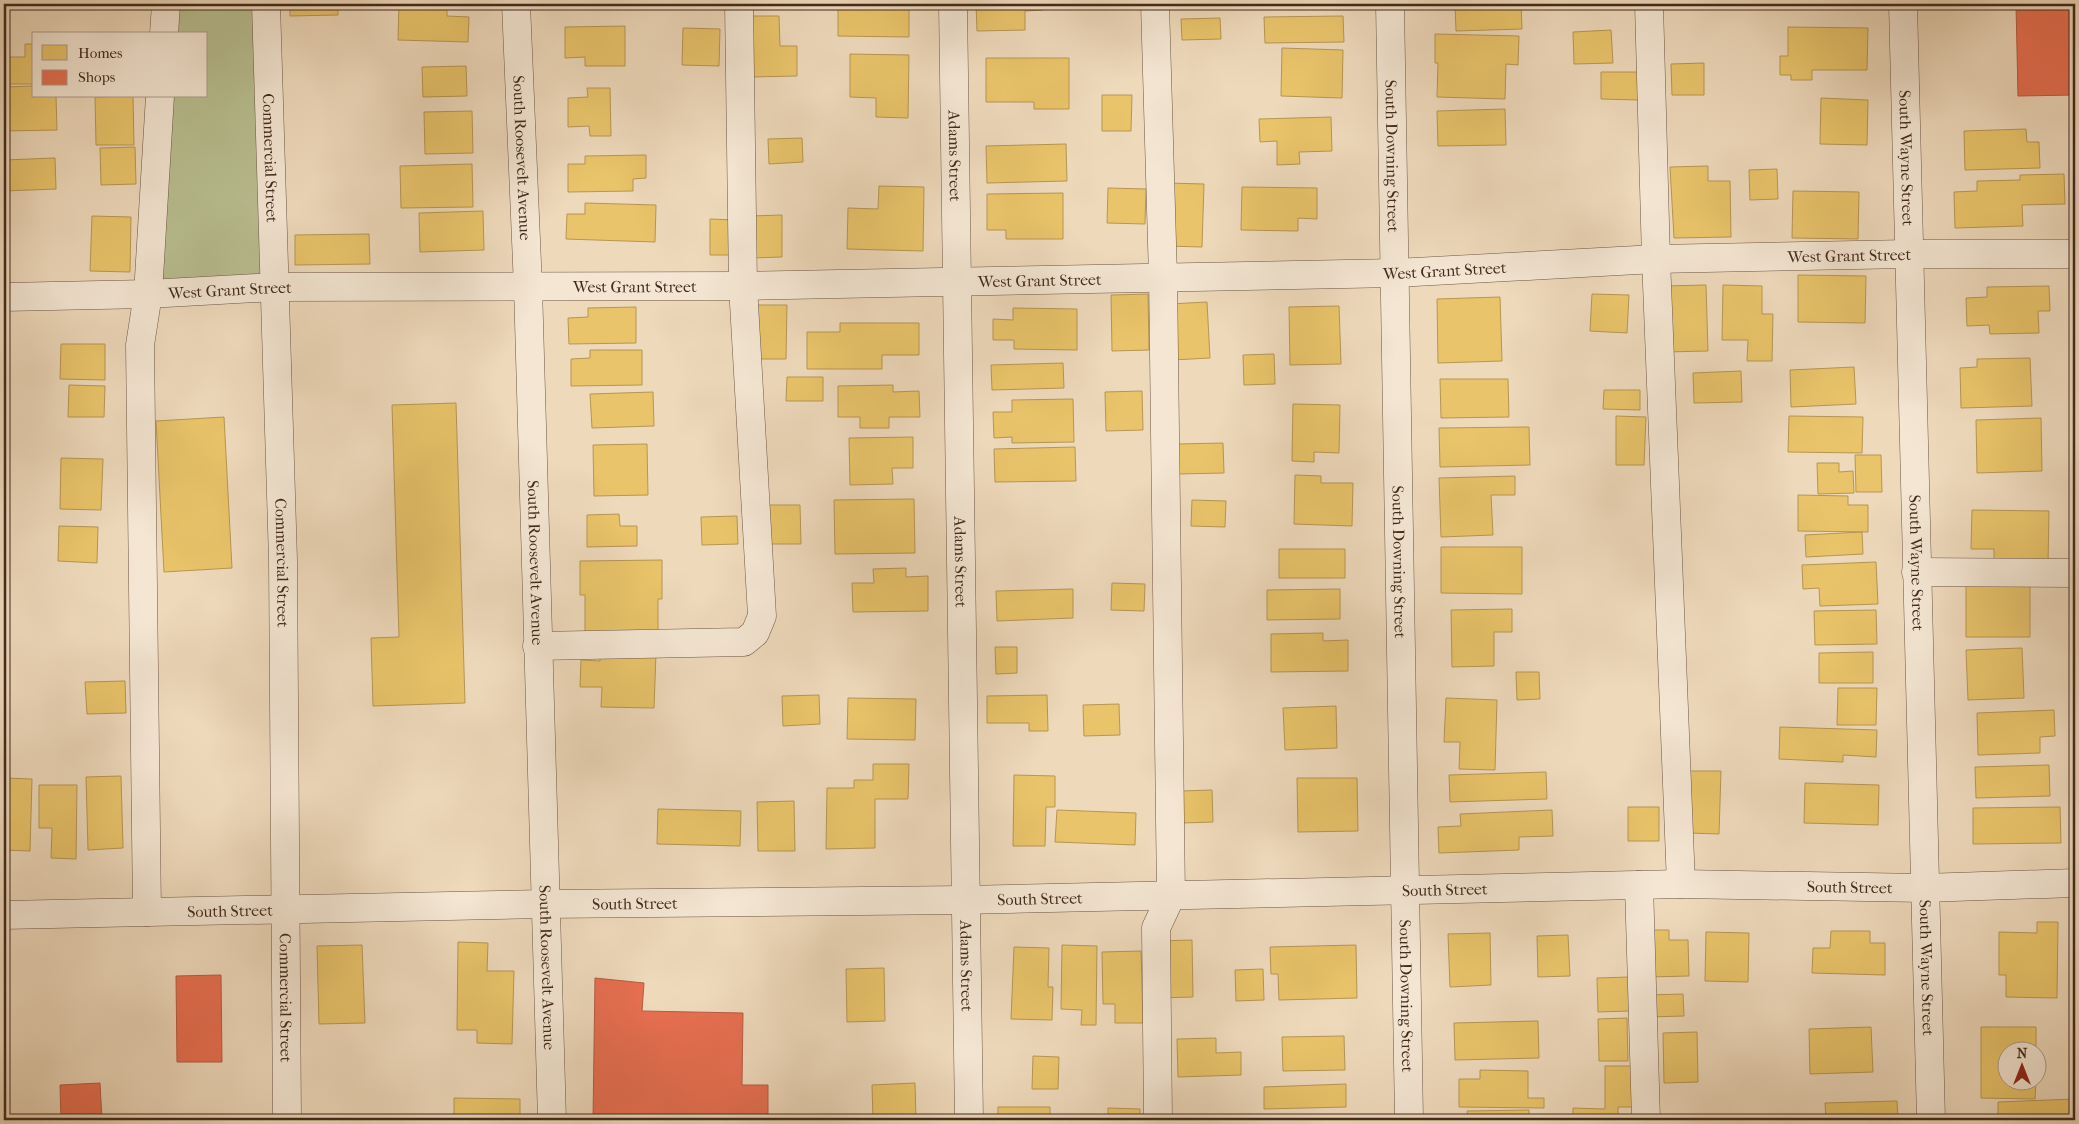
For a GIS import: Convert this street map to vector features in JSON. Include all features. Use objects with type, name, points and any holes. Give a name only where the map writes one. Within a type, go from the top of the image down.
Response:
[{"type":"street","points":[[164,32],[166,4]]},
{"type":"street","name":"Commercial Street","points":[[266,4],[283,560],[287,1120]]},
{"type":"street","name":"South Roosevelt Avenue","points":[[516,4],[528,287],[544,904],[552,1120]]},
{"type":"street","points":[[537,646],[744,642],[756,633],[762,616],[743,286],[739,4]]},
{"type":"street","name":"Adams Street","points":[[953,4],[964,900],[969,1120]]},
{"type":"street","points":[[1155,4],[1162,277],[1171,896],[1156,928],[1158,1120]]},
{"type":"street","name":"South Downing Street","points":[[1390,4],[1409,1120]]},
{"type":"street","points":[[1650,4],[1656,259],[1681,884]]},
{"type":"street","name":"South Wayne Street","points":[[1903,4],[1931,1120]]},
{"type":"street","points":[[147,912],[140,345],[148,294],[160,98]]},
{"type":"street","name":"West Grant Street","points":[[4,297],[148,294],[275,287],[743,286],[1396,273],[1656,259],[1908,254],[2075,254]]},
{"type":"street","points":[[1916,572],[2075,572]]},
{"type":"street","name":"South Street","points":[[4,915],[286,908],[964,900],[1405,892],[1681,884],[1924,888],[2075,883]]},
{"type":"street","points":[[1639,885],[1646,1120]]},
{"type":"green space","points":[[166,4],[266,4],[275,287],[148,294],[160,98],[208,98],[208,32],[164,32]]},
{"type":"building: Homes","points":[[290,4],[338,4],[338,15],[290,16]]},
{"type":"building: Homes","points":[[399,4],[426,4],[426,7],[447,7],[447,16],[469,17],[468,42],[398,40]]},
{"type":"building: Homes","points":[[838,4],[865,4],[865,8],[909,9],[909,37],[838,36]]},
{"type":"building: Homes","points":[[976,4],[1043,4],[1043,10],[1025,11],[1025,30],[977,31]]},
{"type":"building: Homes","points":[[1258,4],[1338,4],[1338,8],[1258,7]]},
{"type":"building: Homes","points":[[1455,4],[1521,4],[1522,29],[1456,31]]},
{"type":"building: Homes","points":[[749,16],[779,16],[780,46],[797,46],[797,76],[751,77]]},
{"type":"building: Homes","points":[[1343,16],[1344,42],[1265,43],[1264,17]]},
{"type":"building: Homes","points":[[1220,18],[1221,39],[1182,40],[1181,19]]},
{"type":"building: Homes","points":[[625,26],[625,66],[585,66],[585,57],[565,58],[565,27]]},
{"type":"building: Homes","points":[[1788,27],[1868,28],[1867,70],[1812,70],[1812,80],[1791,80],[1791,75],[1780,75],[1780,56],[1788,56]]},
{"type":"building: Homes","points":[[683,28],[720,29],[719,66],[682,65]]},
{"type":"building: Homes","points":[[1611,30],[1613,63],[1574,64],[1573,32]]},
{"type":"building: Homes","points":[[1435,34],[1519,36],[1518,65],[1506,64],[1505,99],[1437,97],[1438,63],[1435,63]]},
{"type":"building: Homes","points":[[25,44],[32,44],[32,84],[4,84],[4,57],[25,57]]},
{"type":"building: Homes","points":[[1282,48],[1343,50],[1342,98],[1281,96]]},
{"type":"building: Homes","points":[[850,54],[909,55],[908,118],[876,117],[876,98],[850,97]]},
{"type":"building: Homes","points":[[986,58],[1069,58],[1069,109],[1034,109],[1034,102],[986,102]]},
{"type":"building: Homes","points":[[1704,63],[1704,95],[1672,95],[1671,64]]},
{"type":"building: Homes","points":[[466,66],[467,96],[423,97],[422,67]]},
{"type":"building: Homes","points":[[1601,72],[1639,72],[1638,100],[1601,99]]},
{"type":"building: Homes","points":[[32,86],[32,98],[56,98],[57,130],[4,131],[4,87]]},
{"type":"building: Homes","points":[[587,88],[610,88],[611,136],[590,136],[589,126],[568,127],[568,98],[588,97]]},
{"type":"building: Homes","points":[[1102,95],[1132,95],[1131,131],[1102,131]]},
{"type":"building: Homes","points":[[95,98],[133,98],[134,145],[96,145]]},
{"type":"building: Homes","points":[[1821,98],[1868,100],[1867,145],[1820,144]]},
{"type":"building: Homes","points":[[1505,109],[1506,145],[1438,146],[1437,111]]},
{"type":"building: Homes","points":[[472,111],[473,153],[425,154],[424,112]]},
{"type":"building: Homes","points":[[1331,117],[1332,151],[1299,152],[1300,164],[1277,165],[1277,141],[1260,142],[1259,119]]},
{"type":"building: Homes","points":[[2026,129],[2027,142],[2039,142],[2040,168],[1965,170],[1964,131]]},
{"type":"building: Homes","points":[[802,138],[803,162],[769,164],[768,139]]},
{"type":"building: Homes","points":[[1066,144],[1067,181],[987,183],[986,146]]},
{"type":"building: Homes","points":[[135,147],[136,184],[101,185],[100,148]]},
{"type":"building: Homes","points":[[646,155],[646,178],[633,179],[633,191],[568,192],[568,164],[585,164],[585,156]]},
{"type":"building: Homes","points":[[55,158],[56,189],[4,191],[4,160]]},
{"type":"building: Homes","points":[[472,164],[473,207],[401,208],[400,166]]},
{"type":"building: Homes","points":[[1708,166],[1708,181],[1730,181],[1731,237],[1674,238],[1670,167]]},
{"type":"building: Homes","points":[[1777,169],[1778,199],[1750,200],[1749,170]]},
{"type":"building: Homes","points":[[2064,174],[2065,204],[2022,205],[2023,226],[1955,228],[1954,192],[1977,191],[1977,181],[2020,180],[2020,175]]},
{"type":"building: Homes","points":[[1168,183],[1204,184],[1202,247],[1166,246]]},
{"type":"building: Homes","points":[[879,186],[924,187],[923,251],[847,249],[848,208],[878,209]]},
{"type":"building: Homes","points":[[1242,187],[1317,188],[1317,219],[1298,218],[1298,231],[1241,230]]},
{"type":"building: Homes","points":[[1108,188],[1146,189],[1145,224],[1107,223]]},
{"type":"building: Homes","points":[[1793,191],[1859,192],[1858,239],[1792,238]]},
{"type":"building: Homes","points":[[1063,193],[1063,239],[1006,239],[1006,230],[987,230],[987,194]]},
{"type":"building: Homes","points":[[585,203],[656,205],[655,242],[566,239],[567,214],[585,214]]},
{"type":"building: Homes","points":[[483,211],[484,250],[420,252],[419,213]]},
{"type":"building: Homes","points":[[782,215],[782,257],[752,258],[750,216]]},
{"type":"building: Homes","points":[[92,216],[131,217],[130,272],[90,271]]},
{"type":"building: Homes","points":[[710,219],[736,220],[736,255],[710,255]]},
{"type":"building: Homes","points":[[369,234],[370,264],[295,265],[295,235]]},
{"type":"building: Homes","points":[[1798,275],[1866,276],[1865,323],[1798,322]]},
{"type":"building: Homes","points":[[1706,285],[1708,351],[1666,352],[1664,286]]},
{"type":"building: Homes","points":[[1723,285],[1762,286],[1762,314],[1773,314],[1772,361],[1747,361],[1748,340],[1722,340]]},
{"type":"building: Homes","points":[[2049,286],[2050,311],[2038,311],[2039,333],[1990,334],[1989,325],[1967,326],[1966,298],[1987,297],[1987,287]]},
{"type":"building: Homes","points":[[1148,294],[1149,350],[1112,351],[1111,295]]},
{"type":"building: Homes","points":[[1592,294],[1629,295],[1627,333],[1590,331]]},
{"type":"building: Homes","points":[[1500,297],[1502,361],[1438,363],[1437,299]]},
{"type":"building: Homes","points":[[1207,302],[1210,358],[1172,360],[1169,304]]},
{"type":"building: Homes","points":[[750,305],[787,305],[786,359],[750,359]]},
{"type":"building: Homes","points":[[1339,306],[1341,364],[1290,365],[1289,307]]},
{"type":"building: Homes","points":[[636,307],[636,343],[569,344],[568,318],[588,317],[588,308]]},
{"type":"building: Homes","points":[[1013,308],[1077,309],[1077,350],[1014,349],[1014,340],[993,340],[993,319],[1013,320]]},
{"type":"building: Homes","points":[[840,323],[919,323],[919,355],[882,355],[882,369],[807,369],[807,332],[840,332]]},
{"type":"building: Homes","points":[[61,344],[105,344],[105,380],[60,379]]},
{"type":"building: Homes","points":[[590,350],[642,350],[642,385],[571,386],[571,359],[590,358]]},
{"type":"building: Homes","points":[[1274,354],[1275,384],[1244,385],[1243,355]]},
{"type":"building: Homes","points":[[2030,358],[2032,406],[1961,408],[1960,368],[1977,367],[1977,359]]},
{"type":"building: Homes","points":[[1063,363],[1064,388],[992,390],[991,365]]},
{"type":"building: Homes","points":[[1854,367],[1856,404],[1791,407],[1790,370]]},
{"type":"building: Homes","points":[[1741,371],[1742,402],[1694,403],[1693,373]]},
{"type":"building: Homes","points":[[787,377],[823,377],[823,401],[786,401]]},
{"type":"building: Homes","points":[[1440,379],[1508,379],[1509,417],[1441,418]]},
{"type":"building: Homes","points":[[69,385],[105,386],[104,417],[68,417]]},
{"type":"building: Homes","points":[[893,385],[893,392],[919,391],[920,417],[889,417],[889,428],[860,428],[860,417],[838,417],[838,386]]},
{"type":"building: Homes","points":[[1604,390],[1640,390],[1640,410],[1603,409]]},
{"type":"building: Homes","points":[[1142,391],[1143,430],[1106,431],[1105,392]]},
{"type":"building: Homes","points":[[653,392],[654,426],[592,428],[590,394]]},
{"type":"building: Homes","points":[[1073,399],[1074,442],[1012,443],[1012,437],[994,438],[993,412],[1012,412],[1012,400]]},
{"type":"building: Homes","points":[[456,403],[465,703],[373,706],[371,638],[399,637],[392,405]]},
{"type":"building: Homes","points":[[1293,404],[1340,405],[1339,453],[1314,452],[1314,462],[1292,461]]},
{"type":"building: Homes","points":[[1616,416],[1646,417],[1644,465],[1616,465]]},
{"type":"building: Homes","points":[[1789,416],[1863,417],[1862,453],[1788,452]]},
{"type":"building: Homes","points":[[224,417],[232,568],[164,572],[156,421]]},
{"type":"building: Homes","points":[[2041,418],[2042,471],[1977,473],[1976,420]]},
{"type":"building: Homes","points":[[1529,427],[1530,465],[1440,467],[1439,428]]},
{"type":"building: Homes","points":[[913,437],[913,468],[892,468],[893,484],[850,485],[849,438]]},
{"type":"building: Homes","points":[[1223,443],[1224,473],[1178,474],[1178,444]]},
{"type":"building: Homes","points":[[647,444],[648,495],[594,496],[593,445]]},
{"type":"building: Homes","points":[[1075,447],[1076,481],[995,482],[994,449]]},
{"type":"building: Homes","points":[[1855,455],[1881,455],[1882,492],[1856,492]]},
{"type":"building: Homes","points":[[61,458],[103,459],[101,510],[60,509]]},
{"type":"building: Homes","points":[[1817,463],[1839,463],[1839,472],[1853,471],[1854,493],[1818,494]]},
{"type":"building: Homes","points":[[1295,475],[1321,476],[1321,483],[1353,483],[1352,526],[1294,524]]},
{"type":"building: Homes","points":[[1515,476],[1515,495],[1491,495],[1493,535],[1441,537],[1439,478]]},
{"type":"building: Homes","points":[[1798,495],[1848,496],[1848,505],[1868,505],[1868,532],[1798,531]]},
{"type":"building: Homes","points":[[914,499],[915,553],[835,554],[834,500]]},
{"type":"building: Homes","points":[[1192,500],[1226,501],[1225,527],[1191,526]]},
{"type":"building: Homes","points":[[769,505],[800,505],[801,544],[770,544]]},
{"type":"building: Homes","points":[[1972,510],[2049,511],[2048,563],[1994,562],[1994,549],[1971,549]]},
{"type":"building: Homes","points":[[619,514],[620,526],[637,526],[637,546],[587,547],[587,515]]},
{"type":"building: Homes","points":[[737,516],[738,544],[702,545],[701,517]]},
{"type":"building: Homes","points":[[59,526],[98,527],[97,563],[58,561]]},
{"type":"building: Homes","points":[[1862,532],[1863,554],[1806,557],[1805,535]]},
{"type":"building: Homes","points":[[1441,547],[1522,547],[1522,594],[1441,593]]},
{"type":"building: Homes","points":[[1279,549],[1345,549],[1345,578],[1279,578]]},
{"type":"building: Homes","points":[[662,560],[662,599],[658,599],[658,636],[585,636],[585,595],[580,595],[580,561]]},
{"type":"building: Homes","points":[[1876,562],[1878,604],[1820,606],[1819,588],[1803,589],[1802,565]]},
{"type":"building: Homes","points":[[906,568],[906,577],[928,576],[928,611],[853,612],[852,583],[874,583],[873,569]]},
{"type":"building: Homes","points":[[1966,582],[2030,582],[2030,637],[1966,637]]},
{"type":"building: Homes","points":[[1112,583],[1145,584],[1144,611],[1111,610]]},
{"type":"building: Homes","points":[[1073,589],[1073,618],[997,621],[996,591]]},
{"type":"building: Homes","points":[[1340,589],[1340,619],[1267,620],[1267,590]]},
{"type":"building: Homes","points":[[1512,609],[1512,632],[1494,632],[1494,666],[1452,667],[1451,610]]},
{"type":"building: Homes","points":[[1876,610],[1877,644],[1815,645],[1814,611]]},
{"type":"building: Homes","points":[[1323,633],[1323,641],[1348,640],[1348,671],[1271,672],[1271,634]]},
{"type":"building: Homes","points":[[995,647],[1017,647],[1017,673],[996,674]]},
{"type":"building: Homes","points":[[2022,648],[2024,698],[1968,700],[1966,650]]},
{"type":"building: Homes","points":[[600,652],[656,653],[654,708],[601,707],[602,687],[580,687],[581,660],[600,661]]},
{"type":"building: Homes","points":[[1873,652],[1873,683],[1819,683],[1819,653]]},
{"type":"building: Homes","points":[[1516,672],[1539,672],[1540,699],[1517,700]]},
{"type":"building: Homes","points":[[125,681],[126,713],[87,714],[85,682]]},
{"type":"building: Homes","points":[[1838,688],[1877,688],[1876,725],[1837,725]]},
{"type":"building: Homes","points":[[819,695],[820,724],[783,726],[782,696]]},
{"type":"building: Homes","points":[[1047,695],[1048,731],[1029,731],[1029,723],[987,723],[987,696]]},
{"type":"building: Homes","points":[[848,698],[916,699],[915,740],[847,739]]},
{"type":"building: Homes","points":[[1446,698],[1497,700],[1495,770],[1459,769],[1460,742],[1444,742]]},
{"type":"building: Homes","points":[[1119,704],[1120,735],[1084,736],[1083,705]]},
{"type":"building: Homes","points":[[1336,706],[1337,748],[1285,750],[1283,708]]},
{"type":"building: Homes","points":[[2054,710],[2055,736],[2040,737],[2040,753],[1978,755],[1977,713]]},
{"type":"building: Homes","points":[[1780,727],[1877,730],[1876,757],[1843,755],[1843,762],[1779,759]]},
{"type":"building: Homes","points":[[873,764],[909,764],[908,799],[875,799],[875,848],[826,849],[827,788],[854,788],[854,780],[873,780]]},
{"type":"building: Homes","points":[[2049,765],[2050,796],[1976,798],[1975,767]]},
{"type":"building: Homes","points":[[1690,771],[1721,771],[1719,834],[1689,833]]},
{"type":"building: Homes","points":[[1546,772],[1547,799],[1450,802],[1449,775]]},
{"type":"building: Homes","points":[[1014,775],[1055,776],[1055,807],[1046,807],[1045,846],[1013,846]]},
{"type":"building: Homes","points":[[121,776],[123,848],[88,850],[86,777]]},
{"type":"building: Homes","points":[[4,778],[32,779],[30,851],[4,850]]},
{"type":"building: Homes","points":[[1297,778],[1357,778],[1358,831],[1298,832]]},
{"type":"building: Homes","points":[[1805,783],[1879,785],[1878,825],[1804,823]]},
{"type":"building: Homes","points":[[39,785],[77,785],[76,859],[51,858],[52,828],[39,828]]},
{"type":"building: Homes","points":[[1212,790],[1213,822],[1182,823],[1181,791]]},
{"type":"building: Homes","points":[[794,801],[795,851],[758,851],[757,802]]},
{"type":"building: Homes","points":[[1628,807],[1659,807],[1659,841],[1628,841]]},
{"type":"building: Homes","points":[[2060,807],[2061,843],[1973,844],[1973,808]]},
{"type":"building: Homes","points":[[658,809],[741,811],[740,846],[657,844]]},
{"type":"building: Homes","points":[[1057,810],[1136,813],[1135,845],[1055,842]]},
{"type":"building: Homes","points":[[1552,810],[1553,836],[1519,837],[1519,850],[1439,853],[1438,827],[1461,826],[1460,814]]},
{"type":"building: Homes","points":[[2037,922],[2058,922],[2057,998],[2006,997],[2006,975],[1999,975],[1999,932],[2037,933]]},
{"type":"building: Homes","points":[[1646,930],[1669,930],[1669,940],[1688,940],[1689,976],[1648,977]]},
{"type":"building: Homes","points":[[1831,931],[1870,931],[1870,943],[1885,943],[1885,975],[1812,973],[1813,948],[1830,948]]},
{"type":"building: Homes","points":[[1706,932],[1749,933],[1748,982],[1705,981]]},
{"type":"building: Homes","points":[[1490,933],[1491,985],[1450,987],[1448,934]]},
{"type":"building: Homes","points":[[1568,935],[1570,976],[1538,977],[1537,936]]},
{"type":"building: Homes","points":[[1192,940],[1193,997],[1159,998],[1157,941]]},
{"type":"building: Homes","points":[[458,942],[488,943],[487,971],[514,971],[512,1044],[477,1043],[477,1030],[457,1030]]},
{"type":"building: Homes","points":[[362,945],[365,1023],[319,1024],[317,946]]},
{"type":"building: Homes","points":[[1062,945],[1097,946],[1096,1025],[1081,1025],[1082,1010],[1061,1009]]},
{"type":"building: Homes","points":[[1356,945],[1357,998],[1279,1000],[1278,974],[1271,974],[1270,947]]},
{"type":"building: Homes","points":[[1014,947],[1049,948],[1048,987],[1053,987],[1052,1020],[1011,1019]]},
{"type":"building: Homes","points":[[1141,951],[1143,1023],[1115,1023],[1115,1004],[1103,1004],[1102,952]]},
{"type":"building: Homes","points":[[884,968],[885,1021],[847,1022],[846,969]]},
{"type":"building: Homes","points":[[1263,969],[1264,1000],[1236,1001],[1235,970]]},
{"type":"building: Homes","points":[[1629,977],[1630,1011],[1598,1012],[1597,978]]},
{"type":"building: Homes","points":[[1683,994],[1684,1016],[1648,1017],[1647,995]]},
{"type":"building: Homes","points":[[1627,1018],[1628,1061],[1599,1061],[1598,1019]]},
{"type":"building: Homes","points":[[1538,1021],[1539,1058],[1455,1060],[1454,1023]]},
{"type":"building: Homes","points":[[1871,1027],[1873,1072],[1810,1074],[1809,1029]]},
{"type":"building: Homes","points":[[1981,1027],[2036,1027],[2036,1042],[1996,1042],[1996,1092],[2035,1092],[2035,1099],[1981,1098]]},
{"type":"building: Homes","points":[[1697,1032],[1698,1082],[1664,1083],[1663,1033]]},
{"type":"building: Homes","points":[[1344,1036],[1345,1070],[1283,1071],[1282,1037]]},
{"type":"building: Homes","points":[[1216,1038],[1216,1053],[1241,1052],[1241,1075],[1178,1077],[1177,1039]]},
{"type":"building: Homes","points":[[1033,1056],[1059,1057],[1058,1089],[1032,1089]]},
{"type":"building: Homes","points":[[1605,1066],[1635,1066],[1634,1107],[1618,1107],[1618,1120],[1573,1120],[1573,1108],[1605,1109]]},
{"type":"building: Homes","points":[[1480,1070],[1528,1071],[1528,1098],[1544,1098],[1544,1108],[1459,1107],[1459,1079],[1480,1079]]},
{"type":"building: Homes","points":[[915,1083],[916,1120],[873,1120],[872,1085]]},
{"type":"building: Homes","points":[[1346,1084],[1346,1107],[1264,1109],[1264,1087]]},
{"type":"building: Homes","points":[[454,1098],[520,1099],[520,1120],[454,1120]]},
{"type":"building: Homes","points":[[2075,1099],[2075,1120],[1998,1120],[1998,1102]]},
{"type":"building: Homes","points":[[1897,1101],[1898,1120],[1826,1120],[1825,1103]]},
{"type":"building: Homes","points":[[998,1107],[1050,1107],[1050,1120],[998,1120]]},
{"type":"building: Homes","points":[[1108,1108],[1140,1109],[1140,1120],[1108,1120]]},
{"type":"building: Homes","points":[[1529,1110],[1529,1120],[1468,1120],[1467,1111]]},
{"type":"building: Homes","points":[[1357,1117],[1357,1120],[1258,1120],[1258,1118]]},
{"type":"building: Shops","points":[[2016,4],[2075,4],[2075,95],[2018,96]]},
{"type":"building: Shops","points":[[221,975],[222,1062],[177,1062],[176,976]]},
{"type":"building: Shops","points":[[595,978],[644,983],[642,1011],[743,1013],[742,1085],[768,1085],[768,1120],[593,1120]]},
{"type":"building: Shops","points":[[100,1083],[102,1120],[61,1120],[60,1085]]}]
